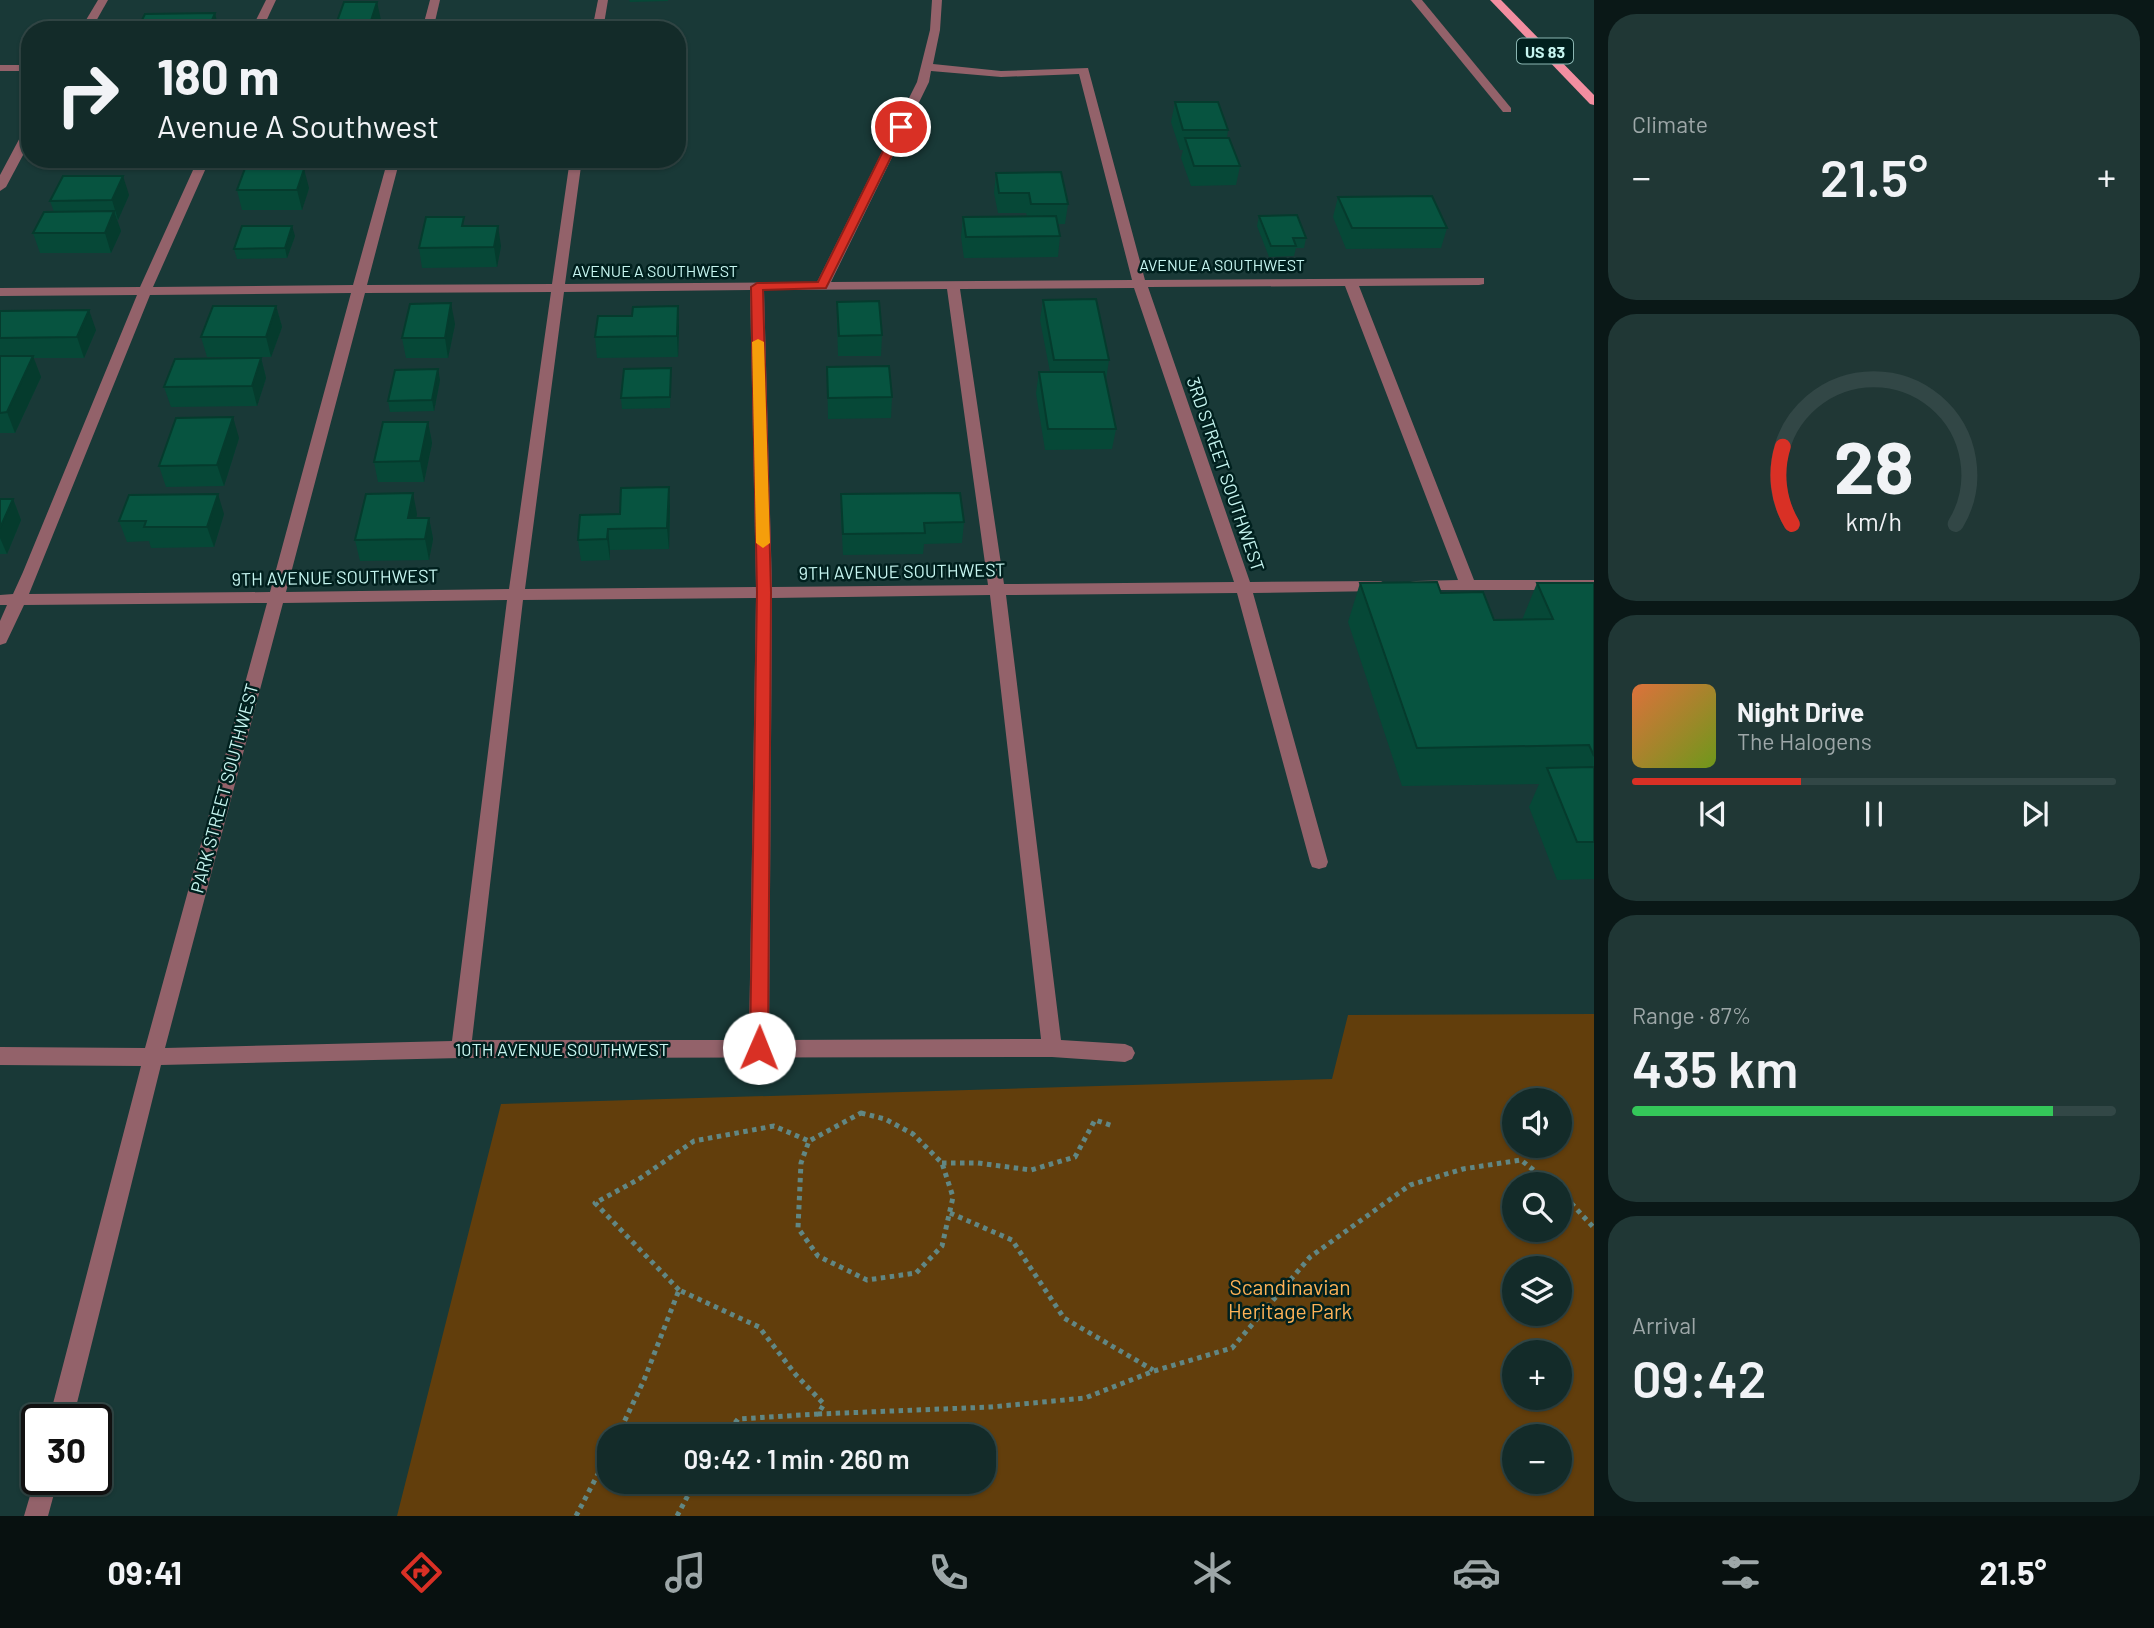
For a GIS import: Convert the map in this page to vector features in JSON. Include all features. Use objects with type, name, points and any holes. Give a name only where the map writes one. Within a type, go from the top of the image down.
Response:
[{"type":"main road","name":"US 83","points":[[1495,0],[1594,102]]},
{"type":"street","points":[[90,21],[103,0]]},
{"type":"street","points":[[260,21],[271,0]]},
{"type":"street","points":[[430,21],[435,0]]},
{"type":"street","points":[[599,21],[603,0]]},
{"type":"street","points":[[822,286],[923,82],[935,30],[937,0]]},
{"type":"street","points":[[1416,0],[1507,110]]},
{"type":"street","name":"3RD STREET SOUTHWEST","points":[[927,67],[1001,74],[1084,70],[1139,282],[1244,587],[1319,862]]},
{"type":"street","points":[[0,68],[21,68]]},
{"type":"street","points":[[0,187],[21,147]]},
{"type":"street","points":[[0,639],[19,599],[145,291],[200,168]]},
{"type":"street","name":"PARK STREET SOUTHWEST","points":[[65,1404],[153,1057],[392,168]]},
{"type":"street","points":[[461,1049],[516,594],[575,168]]},
{"type":"street","points":[[1350,281],[1468,586]]},
{"type":"street","name":"AVENUE A SOUTHWEST","points":[[0,292],[1479,281]]},
{"type":"street","points":[[953,285],[997,589],[1052,1048]]},
{"type":"street","points":[[757,287],[764,592],[759,1048]]},
{"type":"street","name":"9TH AVENUE SOUTHWEST","points":[[0,600],[1594,585]]},
{"type":"street","name":"10TH AVENUE SOUTHWEST","points":[[0,1056],[153,1057],[461,1049],[759,1048],[1052,1048],[1125,1053]]},
{"type":"street","points":[[36,1516],[42,1495]]},
{"type":"path","points":[[861,1113],[885,1119],[913,1134],[942,1163],[953,1197],[950,1213],[942,1246],[916,1273],[867,1280],[818,1256],[798,1228],[801,1163],[809,1141],[861,1113]]},
{"type":"path","points":[[942,1163],[978,1163],[1031,1170],[1075,1157],[1095,1120],[1113,1126]]},
{"type":"path","points":[[809,1141],[774,1126],[694,1141],[639,1179],[595,1203],[679,1290],[759,1327],[796,1375],[824,1404],[818,1414]]},
{"type":"path","points":[[734,1424],[738,1419],[991,1406],[1085,1398],[1154,1371],[1232,1348],[1310,1257],[1410,1185],[1463,1169],[1521,1160],[1536,1172]]},
{"type":"path","points":[[1572,1204],[1594,1228]]},
{"type":"path","points":[[950,1213],[1012,1240],[1064,1318],[1154,1371]]},
{"type":"path","points":[[623,1424],[644,1380],[679,1290]]},
{"type":"path","points":[[576,1516],[597,1476]]},
{"type":"path","points":[[677,1516],[689,1494]]},
{"type":"green space","name":"Scandinavian Heritage Park","points":[[1594,1014],[1594,1516],[397,1516],[501,1104],[1332,1079],[1348,1015]]},
{"type":"building","points":[[344,2],[377,2],[371,21],[337,21]]},
{"type":"building","points":[[215,13],[212,21],[142,21],[145,14]]},
{"type":"building","points":[[1175,102],[1218,102],[1228,130],[1183,130]]},
{"type":"building","points":[[1185,138],[1229,138],[1240,166],[1194,166]]},
{"type":"building","points":[[245,168],[304,169],[297,190],[237,190]]},
{"type":"building","points":[[1061,172],[1068,204],[1031,204],[1029,193],[999,193],[996,173]]},
{"type":"building","points":[[63,176],[123,176],[112,200],[50,201]]},
{"type":"building","points":[[1432,196],[1447,228],[1352,228],[1338,197]]},
{"type":"building","points":[[114,211],[105,233],[33,233],[44,212]]},
{"type":"building","points":[[1297,215],[1306,238],[1293,238],[1296,246],[1271,246],[1259,216]]},
{"type":"building","points":[[1056,216],[1060,236],[966,237],[963,217]]},
{"type":"building","points":[[426,217],[464,217],[462,226],[498,226],[494,247],[419,248]]},
{"type":"building","points":[[242,226],[292,226],[285,248],[234,249]]},
{"type":"building","points":[[1096,299],[1109,360],[1054,360],[1043,300]]},
{"type":"building","points":[[879,301],[882,335],[839,336],[837,302]]},
{"type":"building","points":[[451,303],[445,338],[402,338],[410,304]]},
{"type":"building","points":[[213,306],[276,306],[266,337],[201,337]]},
{"type":"building","points":[[678,306],[677,336],[595,337],[598,316],[632,316],[633,307]]},
{"type":"building","points":[[89,310],[77,337],[0,338],[0,311]]},
{"type":"building","points":[[0,356],[33,356],[7,412],[0,413]]},
{"type":"building","points":[[261,358],[252,386],[164,387],[175,359]]},
{"type":"building","points":[[889,366],[892,397],[828,398],[827,367]]},
{"type":"building","points":[[671,368],[670,397],[621,398],[624,369]]},
{"type":"building","points":[[438,369],[432,400],[388,401],[395,370]]},
{"type":"building","points":[[1039,372],[1104,372],[1116,429],[1048,429]]},
{"type":"building","points":[[233,417],[217,465],[159,466],[176,418]]},
{"type":"building","points":[[383,422],[428,422],[420,461],[374,462]]},
{"type":"building","points":[[669,487],[667,528],[608,529],[607,539],[578,540],[580,515],[620,514],[621,488]]},
{"type":"building","points":[[413,493],[408,518],[429,518],[425,539],[355,540],[366,494]]},
{"type":"building","points":[[960,493],[964,522],[924,523],[925,533],[843,534],[841,494]]},
{"type":"building","points":[[218,494],[207,527],[144,527],[146,521],[119,521],[129,495]]},
{"type":"building","points":[[0,499],[13,499],[0,528]]},
{"type":"building","points":[[1437,582],[1441,593],[1483,592],[1494,620],[1553,619],[1537,583],[1594,583],[1594,756],[1589,745],[1417,748],[1360,583]]},
{"type":"building","points":[[1594,767],[1594,842],[1577,842],[1547,768]]},
{"type":"slow traffic","points":[[758,342],[763,543]]},
{"type":"route","points":[[759,1048],[764,592],[757,287],[822,286],[901,127]]}]
